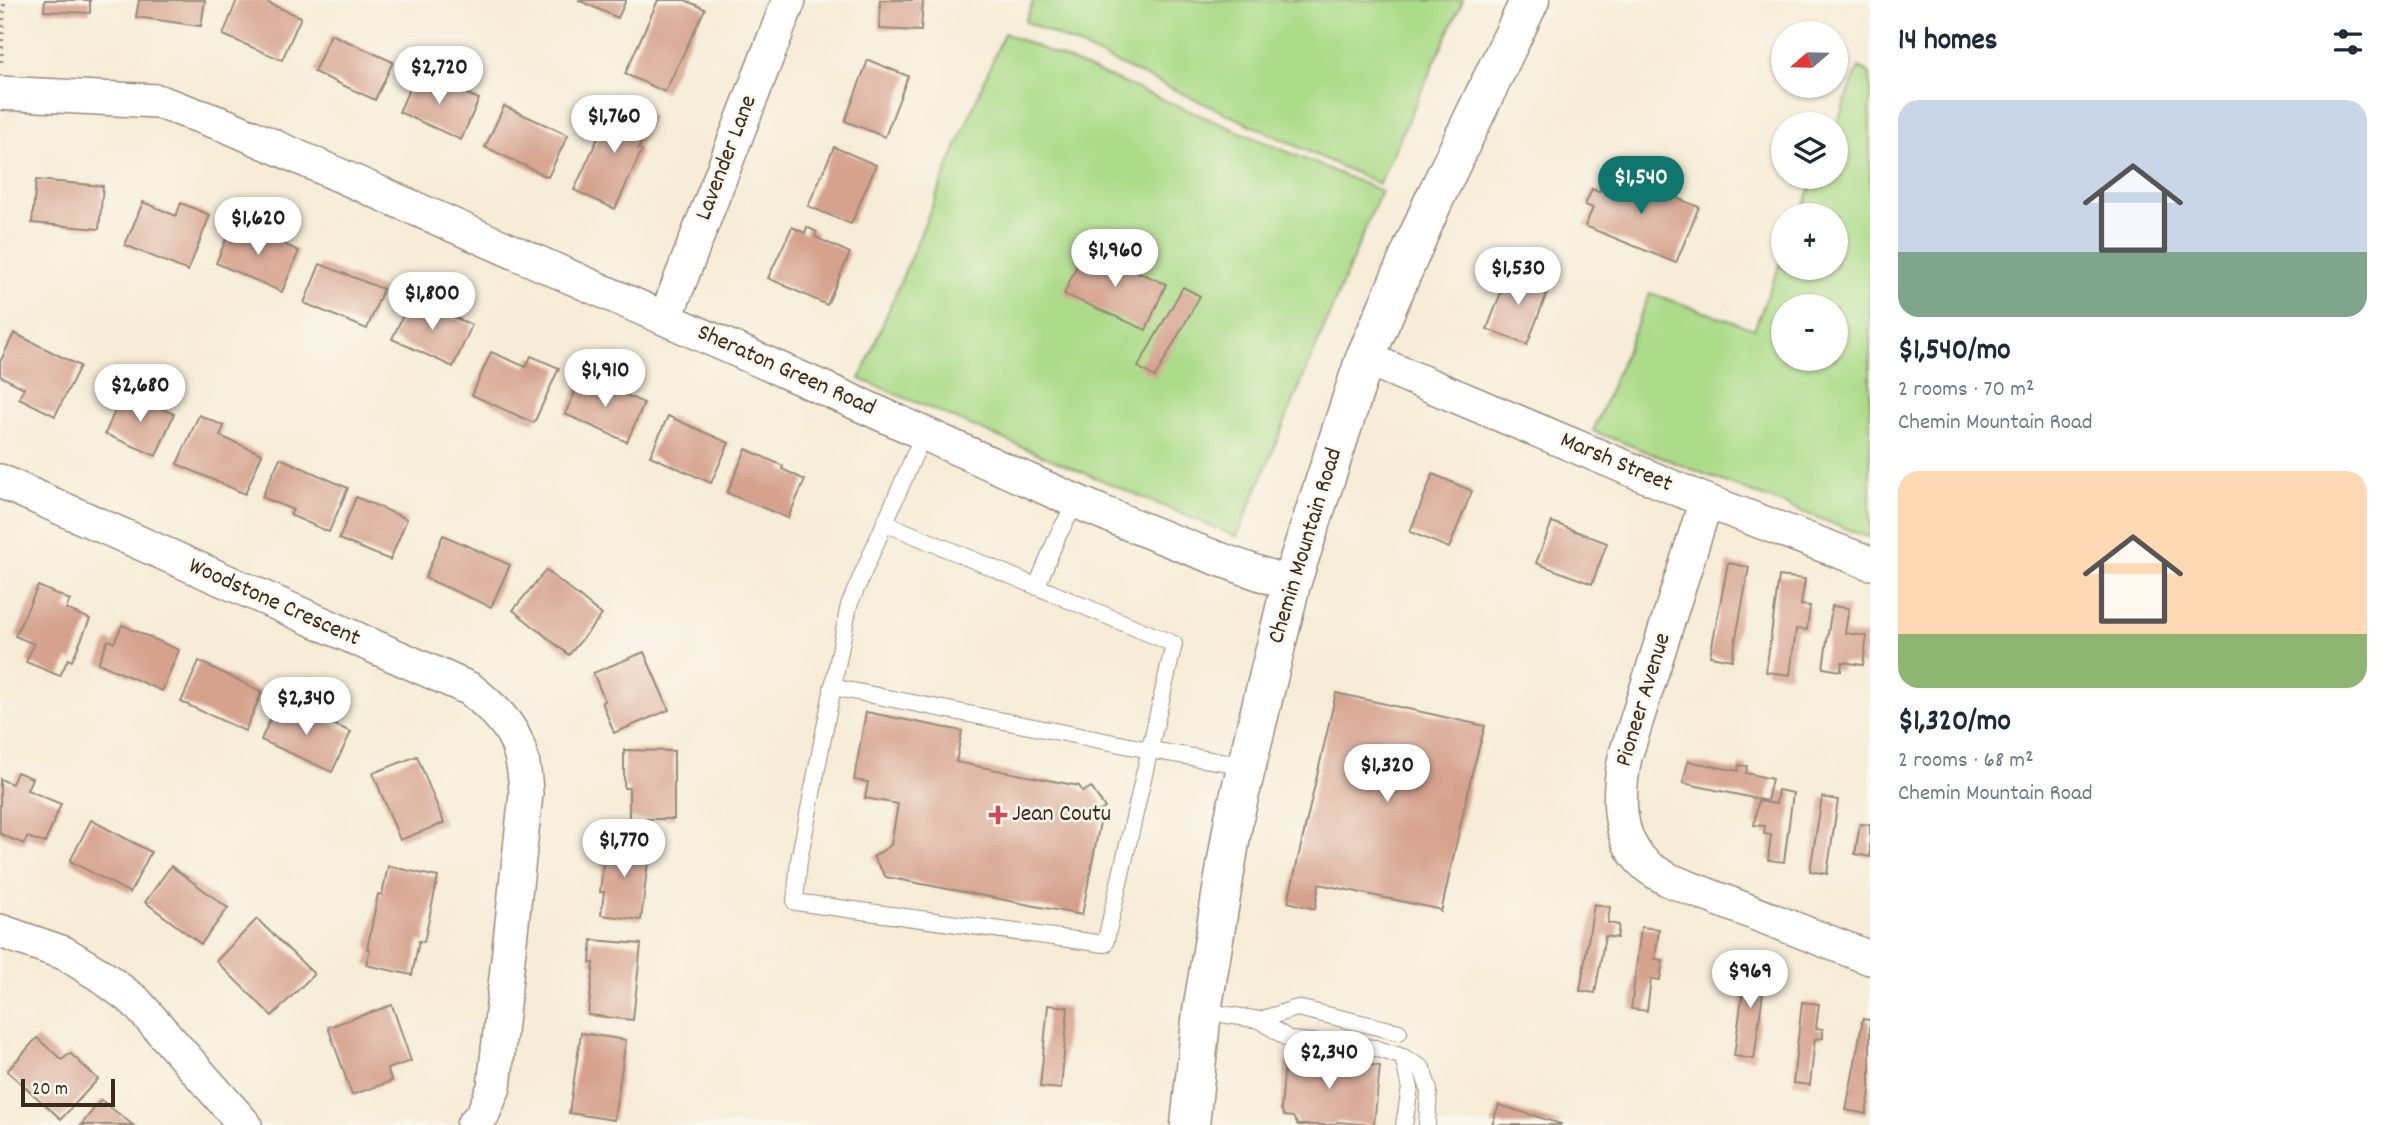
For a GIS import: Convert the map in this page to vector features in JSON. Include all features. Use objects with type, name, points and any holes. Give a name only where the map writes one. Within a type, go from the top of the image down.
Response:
[{"type":"main road","name":"Chemin Mountain Road","points":[[1190,1125],[1202,1011],[1234,818],[1291,584],[1365,358],[1433,202],[1530,0]]},
{"type":"street","name":"Lavender Lane","points":[[666,317],[789,0]]},
{"type":"street","name":"Sheraton Green Road","points":[[0,93],[157,101],[230,127],[666,317],[1077,501],[1251,571],[1291,584]]},
{"type":"street","name":"Marsh Street","points":[[1365,358],[1706,500],[1870,563]]},
{"type":"street","name":"Woodstone Crescent","points":[[0,481],[470,689],[496,710],[516,739],[525,764],[526,794],[494,1087],[483,1114],[473,1125]]},
{"type":"street","name":"Pioneer Avenue","points":[[1706,500],[1625,757],[1619,786],[1628,842],[1644,864],[1669,880],[1870,958]]},
{"type":"street","points":[[0,931],[64,953],[135,1000],[244,1125]]},
{"type":"lane","points":[[885,523],[1174,644],[1105,944],[795,902],[799,860],[849,605],[924,433]]},
{"type":"lane","points":[[1037,586],[1058,535],[1077,501]]},
{"type":"lane","points":[[832,687],[1150,750],[1247,765]]},
{"type":"lane","points":[[1260,1020],[1297,1007],[1399,1032]]},
{"type":"lane","points":[[1202,1011],[1260,1020],[1290,1040],[1375,1048],[1404,1057],[1422,1068],[1429,1090],[1427,1125]]},
{"type":"lane","points":[[1404,1057],[1410,1088],[1404,1125]]},
{"type":"path","points":[[0,74],[4,0]]},
{"type":"green space","points":[[1034,0],[1463,0],[1379,184],[1025,21]]},
{"type":"green space","points":[[1004,33],[1381,191],[1237,537],[860,379]]},
{"type":"green space","points":[[1859,67],[1870,73],[1870,538],[1593,431],[1650,293],[1754,329],[1773,280],[1848,280],[1848,203],[1805,203],[1810,189],[1848,189],[1848,112],[1841,112]]},
{"type":"building","points":[[45,0],[90,0],[90,13],[44,11]]},
{"type":"building","points":[[139,0],[205,0],[201,26],[136,17]]},
{"type":"building","points":[[237,0],[261,0],[301,17],[282,60],[223,35]]},
{"type":"building","points":[[578,0],[626,0],[618,18]]},
{"type":"building","points":[[658,0],[685,0],[705,9],[665,92],[625,74]]},
{"type":"building","points":[[880,0],[923,0],[921,31],[879,29]]},
{"type":"building","points":[[331,34],[393,62],[375,100],[314,72]]},
{"type":"building","points":[[868,60],[908,76],[885,137],[845,121]]},
{"type":"building","points":[[417,72],[479,99],[461,140],[399,112]]},
{"type":"building","points":[[616,99],[653,116],[638,149],[642,150],[615,209],[574,190]]},
{"type":"building","points":[[504,106],[568,135],[548,177],[485,147]]},
{"type":"building","points":[[834,147],[876,165],[851,224],[808,206]]},
{"type":"building","points":[[1608,170],[1699,207],[1676,263],[1585,226],[1593,208],[1585,205],[1592,189],[1599,192]]},
{"type":"building","points":[[36,180],[103,186],[99,229],[32,223]]},
{"type":"building","points":[[143,202],[176,216],[181,203],[210,215],[188,271],[125,245]]},
{"type":"building","points":[[234,221],[299,251],[282,292],[216,263]]},
{"type":"building","points":[[792,227],[805,233],[807,227],[817,232],[815,237],[850,253],[827,305],[768,278]]},
{"type":"building","points":[[1084,249],[1166,284],[1146,330],[1064,294]]},
{"type":"building","points":[[320,264],[383,289],[367,329],[304,303]]},
{"type":"building","points":[[1510,269],[1550,285],[1527,345],[1487,329]]},
{"type":"building","points":[[1183,287],[1200,296],[1155,377],[1138,367]]},
{"type":"building","points":[[411,298],[472,325],[453,367],[392,339]]},
{"type":"building","points":[[14,333],[80,366],[55,416],[19,398],[24,388],[0,376],[0,362]]},
{"type":"building","points":[[491,352],[526,367],[531,356],[559,368],[534,423],[472,395]]},
{"type":"building","points":[[582,376],[644,403],[627,442],[565,414]]},
{"type":"building","points":[[123,392],[174,414],[156,456],[105,434]]},
{"type":"building","points":[[199,415],[224,426],[220,436],[262,454],[245,494],[177,464]]},
{"type":"building","points":[[668,416],[729,443],[711,483],[650,456]]},
{"type":"building","points":[[746,449],[783,466],[782,469],[805,480],[788,518],[727,493]]},
{"type":"building","points":[[280,458],[348,488],[329,532],[290,515],[293,510],[262,497]]},
{"type":"building","points":[[1433,474],[1472,491],[1449,548],[1410,532]]},
{"type":"building","points":[[356,497],[407,519],[390,560],[339,539]]},
{"type":"building","points":[[1552,522],[1607,543],[1592,584],[1536,563]]},
{"type":"building","points":[[443,535],[510,565],[491,607],[425,578]]},
{"type":"building","points":[[1728,563],[1749,567],[1732,660],[1710,656]]},
{"type":"building","points":[[546,570],[602,615],[569,655],[513,610]]},
{"type":"building","points":[[1779,576],[1805,579],[1801,605],[1810,606],[1807,630],[1796,629],[1790,675],[1766,672]]},
{"type":"building","points":[[38,586],[70,600],[66,609],[90,619],[72,661],[68,659],[60,676],[26,662],[34,644],[15,636]]},
{"type":"building","points":[[1832,606],[1849,608],[1845,633],[1867,636],[1863,665],[1842,662],[1841,671],[1823,668]]},
{"type":"building","points":[[122,625],[179,650],[162,691],[98,663],[108,640],[114,643]]},
{"type":"building","points":[[644,652],[669,710],[614,733],[593,673]]},
{"type":"building","points":[[199,661],[262,692],[245,731],[181,702]]},
{"type":"building","points":[[1336,693],[1485,726],[1441,912],[1438,909],[1319,884],[1315,909],[1288,902]]},
{"type":"building","points":[[277,703],[299,713],[300,709],[351,732],[332,772],[261,740]]},
{"type":"building","name":"Jean Coutu","points":[[866,712],[962,731],[956,762],[1079,786],[1083,792],[1091,787],[1105,808],[1097,813],[1101,817],[1082,915],[886,877],[873,857],[891,845],[898,804],[865,798],[868,782],[854,780]]},
{"type":"building","points":[[624,750],[674,751],[674,819],[629,819],[629,788],[624,788]]},
{"type":"building","points":[[417,756],[444,823],[400,840],[373,773]]},
{"type":"building","points":[[1688,761],[1738,771],[1739,765],[1747,766],[1746,773],[1772,779],[1767,801],[1683,783]]},
{"type":"building","points":[[17,772],[32,778],[27,790],[61,804],[45,843],[27,837],[24,844],[0,834],[0,779],[12,784]]},
{"type":"building","points":[[1778,790],[1793,793],[1784,862],[1768,860],[1771,835],[1764,834],[1765,826],[1754,825],[1758,801],[1776,804]]},
{"type":"building","points":[[1822,797],[1838,800],[1827,874],[1810,871]]},
{"type":"building","points":[[91,820],[151,852],[130,893],[70,861]]},
{"type":"building","points":[[1860,824],[1870,825],[1870,857],[1855,854]]},
{"type":"building","points":[[606,840],[650,845],[641,920],[601,915],[604,892],[600,892]]},
{"type":"building","points":[[171,866],[228,908],[201,944],[145,902]]},
{"type":"building","points":[[388,866],[438,877],[424,942],[419,941],[412,975],[366,965],[378,894],[382,895]]},
{"type":"building","points":[[1594,904],[1610,907],[1608,923],[1619,925],[1617,938],[1605,936],[1595,993],[1580,991]]},
{"type":"building","points":[[257,919],[314,974],[272,1016],[216,961]]},
{"type":"building","points":[[1641,927],[1659,929],[1655,959],[1663,960],[1660,980],[1651,979],[1647,1011],[1631,1009]]},
{"type":"building","points":[[592,940],[641,944],[633,1020],[588,1015],[594,963],[590,963]]},
{"type":"building","points":[[1747,960],[1767,963],[1754,1059],[1734,1056]]},
{"type":"building","points":[[1802,1002],[1819,1004],[1816,1028],[1823,1029],[1823,1038],[1815,1039],[1810,1085],[1793,1083]]},
{"type":"building","points":[[392,1005],[411,1061],[387,1069],[392,1081],[352,1095],[328,1027]]},
{"type":"building","points":[[1048,1005],[1068,1007],[1061,1089],[1040,1087]]},
{"type":"building","points":[[1863,1019],[1870,1020],[1870,1091],[1866,1114],[1846,1110]]},
{"type":"building","points":[[581,1033],[626,1040],[614,1120],[569,1113]]},
{"type":"building","points":[[37,1038],[62,1060],[70,1053],[98,1079],[61,1119],[7,1071]]},
{"type":"building","points":[[1305,1054],[1336,1056],[1342,1062],[1380,1066],[1374,1125],[1338,1122],[1333,1125],[1298,1125],[1293,1117],[1284,1116],[1281,1109],[1285,1063]]},
{"type":"building","points":[[101,1100],[133,1125],[81,1125]]},
{"type":"building","points":[[1499,1105],[1561,1124],[1492,1125]]},
{"type":"place","name":"Jean Coutu","points":[[998,815]]}]
